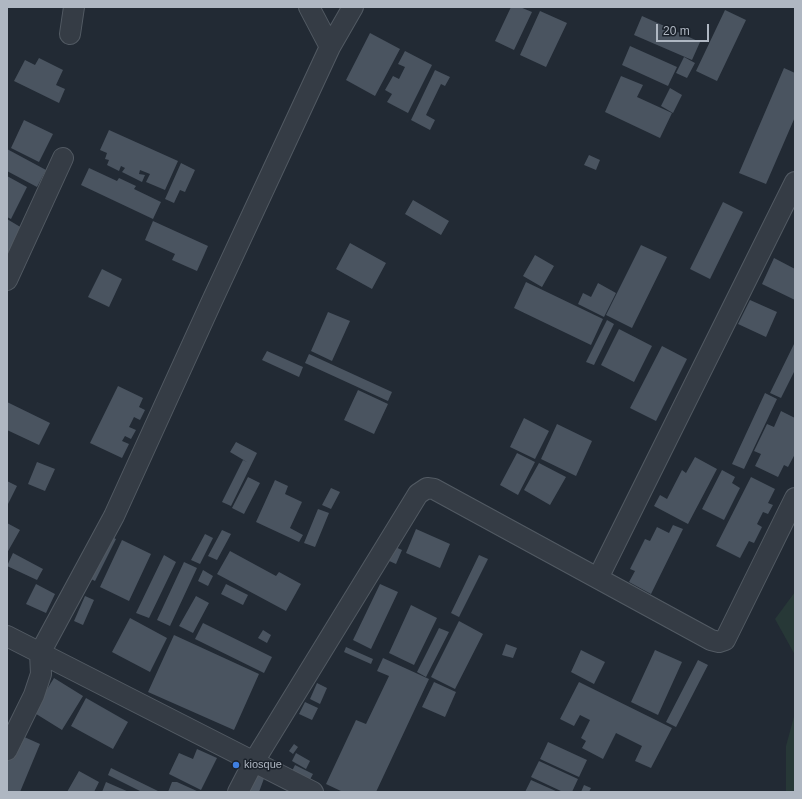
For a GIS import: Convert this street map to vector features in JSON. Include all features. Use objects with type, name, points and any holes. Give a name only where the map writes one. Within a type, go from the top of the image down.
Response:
[{"type":"street","points":[[70,34],[74,7]]},
{"type":"street","points":[[309,7],[330,47]]},
{"type":"street","points":[[7,750],[34,695],[41,674],[40,653],[114,516],[330,47],[353,7]]},
{"type":"street","points":[[7,280],[63,158]]},
{"type":"street","points":[[598,578],[794,188]]},
{"type":"street","points":[[238,792],[253,763],[418,494],[426,488],[434,489],[711,640],[719,642],[725,640],[795,498]]},
{"type":"street","points":[[7,636],[312,792]]},
{"type":"shaded area","points":[[795,592],[795,655],[775,619]]},
{"type":"shaded area","points":[[795,713],[795,792],[786,792],[786,746]]},
{"type":"building","points":[[511,7],[520,7],[532,12],[514,50],[495,41]]},
{"type":"building","points":[[725,10],[746,20],[717,81],[696,71]]},
{"type":"building","points":[[540,11],[567,23],[546,67],[520,55]]},
{"type":"building","points":[[642,16],[700,42],[692,60],[634,35]]},
{"type":"building","points":[[370,33],[400,49],[375,96],[346,80]]},
{"type":"building","points":[[630,46],[677,67],[668,86],[622,65]]},
{"type":"building","points":[[405,51],[432,65],[408,113],[387,102],[392,94],[385,90],[393,76],[399,79],[405,67],[398,64]]},
{"type":"building","points":[[684,57],[695,63],[687,78],[676,73]]},
{"type":"building","points":[[39,58],[63,70],[56,85],[65,89],[59,103],[14,81],[25,60],[35,65]]},
{"type":"building","points":[[784,68],[795,73],[795,117],[766,184],[739,173]]},
{"type":"building","points":[[435,70],[450,77],[445,86],[441,84],[426,115],[435,120],[430,130],[411,120]]},
{"type":"building","points":[[621,76],[643,85],[637,97],[672,113],[660,138],[605,112]]},
{"type":"building","points":[[670,88],[682,95],[673,113],[661,106]]},
{"type":"building","points":[[24,120],[53,134],[39,162],[11,148]]},
{"type":"building","points":[[109,130],[178,161],[165,190],[146,182],[150,174],[140,170],[139,174],[145,175],[142,182],[122,172],[125,168],[121,166],[119,171],[107,165],[109,160],[105,159],[107,153],[100,150]]},
{"type":"building","points":[[7,149],[46,170],[37,187],[7,171]]},
{"type":"building","points":[[589,155],[600,160],[596,170],[584,165]]},
{"type":"building","points":[[181,163],[195,170],[185,192],[180,190],[174,203],[165,199]]},
{"type":"building","points":[[89,168],[117,181],[119,178],[136,186],[134,189],[161,202],[153,219],[81,185]]},
{"type":"building","points":[[7,176],[27,187],[11,219],[7,217]]},
{"type":"building","points":[[413,200],[449,221],[441,235],[405,214]]},
{"type":"building","points":[[723,202],[743,212],[710,279],[690,269]]},
{"type":"building","points":[[7,219],[22,228],[10,252],[7,251]]},
{"type":"building","points":[[153,221],[208,246],[197,271],[172,260],[175,254],[145,240]]},
{"type":"building","points":[[350,243],[386,263],[372,289],[336,269]]},
{"type":"building","points":[[641,245],[667,257],[632,328],[606,315]]},
{"type":"building","points":[[535,255],[554,266],[542,287],[523,276]]},
{"type":"building","points":[[774,258],[795,269],[795,300],[762,284]]},
{"type":"building","points":[[102,269],[122,279],[109,307],[88,297]]},
{"type":"building","points":[[526,282],[603,319],[591,345],[514,308]]},
{"type":"building","points":[[598,283],[616,293],[604,317],[578,304],[583,293],[591,297]]},
{"type":"building","points":[[750,300],[777,312],[766,337],[738,324]]},
{"type":"building","points":[[328,312],[350,321],[332,361],[311,351]]},
{"type":"building","points":[[607,320],[614,324],[594,365],[586,362]]},
{"type":"building","points":[[619,329],[652,346],[634,382],[601,365]]},
{"type":"building","points":[[795,342],[795,370],[781,398],[770,393]]},
{"type":"building","points":[[662,346],[687,359],[656,421],[630,408]]},
{"type":"building","points":[[267,351],[303,367],[299,377],[262,360]]},
{"type":"building","points":[[309,354],[392,392],[388,401],[305,363]]},
{"type":"building","points":[[118,386],[143,398],[139,407],[145,410],[140,420],[134,417],[129,427],[136,430],[131,439],[125,436],[122,441],[129,444],[122,458],[90,443]]},
{"type":"building","points":[[358,390],[388,404],[374,434],[344,420]]},
{"type":"building","points":[[765,393],[777,399],[744,469],[732,464]]},
{"type":"building","points":[[7,402],[50,423],[39,445],[7,430]]},
{"type":"building","points":[[781,411],[795,418],[795,454],[788,467],[784,465],[778,477],[755,466],[761,454],[754,451],[767,424],[774,427]]},
{"type":"building","points":[[524,418],[549,431],[535,459],[510,447]]},
{"type":"building","points":[[557,424],[592,441],[576,476],[541,459]]},
{"type":"building","points":[[236,442],[257,453],[231,506],[222,502],[243,460],[247,462],[230,452]]},
{"type":"building","points":[[517,453],[535,462],[518,495],[500,485]]},
{"type":"building","points":[[695,457],[717,469],[688,524],[654,506],[660,495],[667,499],[682,470],[686,473]]},
{"type":"building","points":[[37,462],[55,469],[45,491],[28,484]]},
{"type":"building","points":[[539,463],[566,477],[550,505],[524,490]]},
{"type":"building","points":[[722,470],[735,477],[732,483],[740,488],[724,520],[702,509]]},
{"type":"building","points":[[248,477],[260,483],[244,514],[232,508]]},
{"type":"building","points":[[751,477],[775,489],[768,503],[773,505],[768,514],[763,512],[757,524],[762,527],[754,543],[749,541],[740,558],[716,546]]},
{"type":"building","points":[[275,480],[288,486],[285,494],[302,502],[290,528],[303,535],[299,542],[256,522]]},
{"type":"building","points":[[7,481],[17,486],[7,506]]},
{"type":"building","points":[[331,488],[340,492],[331,509],[322,505]]},
{"type":"building","points":[[318,509],[329,513],[315,547],[304,543]]},
{"type":"building","points":[[7,523],[20,530],[7,553]]},
{"type":"building","points":[[673,525],[683,529],[651,594],[629,582],[635,571],[630,569],[645,539],[650,541],[657,527],[669,533]]},
{"type":"building","points":[[416,529],[450,544],[440,568],[406,553]]},
{"type":"building","points":[[222,530],[231,534],[217,560],[208,556]]},
{"type":"building","points":[[205,534],[213,538],[200,564],[191,560]]},
{"type":"building","points":[[110,536],[116,539],[95,581],[89,578]]},
{"type":"building","points":[[122,540],[151,554],[129,601],[100,587]]},
{"type":"building","points":[[393,546],[402,550],[396,564],[387,560]]},
{"type":"building","points":[[230,551],[276,576],[279,572],[301,584],[286,611],[217,574]]},
{"type":"building","points":[[13,553],[43,569],[37,580],[7,566]]},
{"type":"building","points":[[164,555],[176,562],[149,618],[136,613]]},
{"type":"building","points":[[479,555],[488,559],[459,617],[451,613]]},
{"type":"building","points":[[184,562],[197,568],[170,626],[157,620]]},
{"type":"building","points":[[203,570],[213,576],[208,586],[198,581]]},
{"type":"building","points":[[36,584],[55,594],[46,613],[26,604]]},
{"type":"building","points":[[226,584],[248,595],[243,605],[221,594]]},
{"type":"building","points":[[380,584],[398,592],[371,649],[353,640]]},
{"type":"building","points":[[85,596],[94,600],[83,625],[74,621]]},
{"type":"building","points":[[196,596],[209,603],[193,633],[179,626]]},
{"type":"building","points":[[411,605],[437,618],[414,665],[389,653]]},
{"type":"building","points":[[130,618],[167,638],[150,672],[112,652]]},
{"type":"building","points":[[459,621],[483,634],[455,689],[431,677]]},
{"type":"building","points":[[203,623],[272,657],[264,673],[195,639]]},
{"type":"building","points":[[439,628],[449,632],[426,677],[417,672]]},
{"type":"building","points":[[263,630],[271,635],[267,643],[258,638]]},
{"type":"building","points":[[174,635],[259,674],[234,730],[148,692]]},
{"type":"building","points":[[506,644],[517,648],[513,658],[502,655]]},
{"type":"building","points":[[346,647],[373,659],[371,664],[344,652]]},
{"type":"building","points":[[581,650],[605,662],[594,684],[571,672]]},
{"type":"building","points":[[655,650],[682,662],[658,715],[631,702]]},
{"type":"building","points":[[383,658],[429,679],[376,792],[343,792],[326,784],[356,720],[366,724],[389,676],[377,671]]},
{"type":"building","points":[[698,660],[708,665],[676,727],[666,722]]},
{"type":"building","points":[[54,678],[83,696],[62,730],[33,712]]},
{"type":"building","points":[[434,682],[456,692],[445,717],[422,707]]},
{"type":"building","points":[[579,682],[672,728],[651,768],[635,761],[642,746],[616,733],[603,759],[582,748],[586,741],[581,738],[590,720],[580,715],[574,726],[560,719]]},
{"type":"building","points":[[317,683],[327,688],[320,704],[310,699]]},
{"type":"building","points":[[86,698],[128,722],[113,749],[71,726]]},
{"type":"building","points":[[305,702],[318,708],[312,720],[299,714]]},
{"type":"building","points":[[22,736],[40,744],[20,792],[7,792],[7,761],[8,758],[11,760]]},
{"type":"building","points":[[548,742],[587,760],[579,777],[540,759]]},
{"type":"building","points":[[294,744],[298,747],[293,754],[289,751]]},
{"type":"building","points":[[197,749],[217,758],[201,790],[169,774],[179,753],[193,759]]},
{"type":"building","points":[[296,753],[310,761],[306,769],[292,761]]},
{"type":"building","points":[[539,761],[578,779],[572,792],[563,792],[531,777]]},
{"type":"building","points":[[295,765],[313,774],[306,787],[289,777]]},
{"type":"building","points":[[111,768],[158,791],[142,792],[108,775]]},
{"type":"building","points":[[257,769],[266,773],[259,792],[248,792]]},
{"type":"building","points":[[79,771],[99,782],[94,792],[67,792]]},
{"type":"building","points":[[531,780],[558,792],[525,792]]},
{"type":"building","points":[[106,782],[129,792],[102,792]]},
{"type":"building","points":[[172,782],[177,782],[199,792],[168,792]]},
{"type":"building","points":[[584,785],[591,788],[589,792],[581,792]]},
{"type":"place","name":"kiosque","points":[[236,765]]}]
